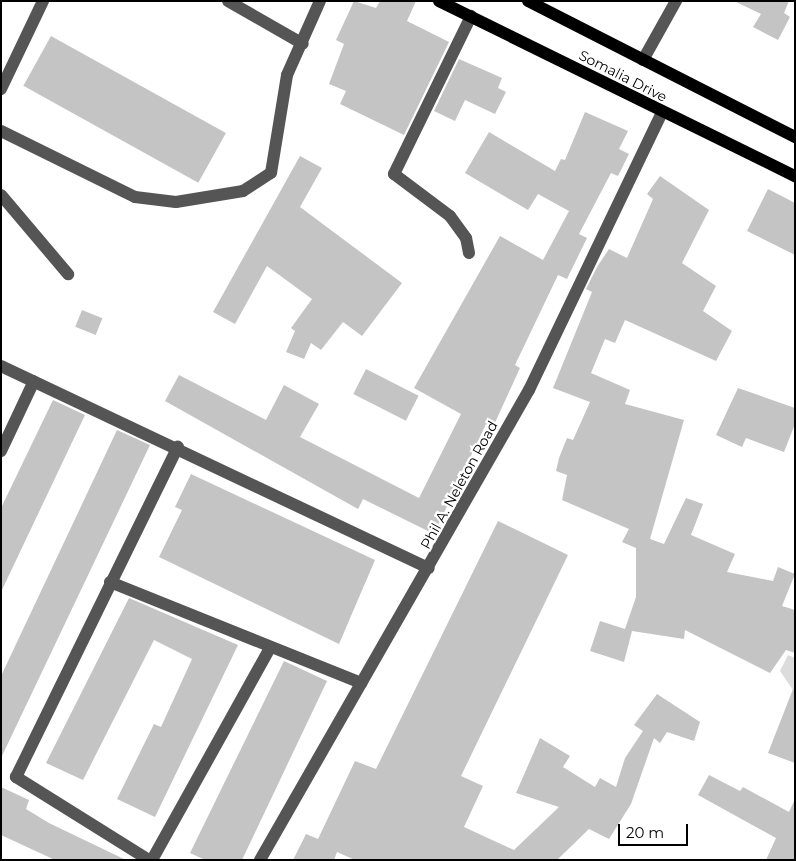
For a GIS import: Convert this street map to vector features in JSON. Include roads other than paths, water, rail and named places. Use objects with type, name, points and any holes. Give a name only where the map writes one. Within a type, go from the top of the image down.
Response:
[{"type":"main road","name":"Somalia Drive","points":[[439,1],[662,113],[795,176]]},
{"type":"main road","name":"Somalia Drive","points":[[528,1],[795,137]]},
{"type":"street","points":[[1,89],[43,1]]},
{"type":"street","points":[[228,1],[303,44]]},
{"type":"street","points":[[1,131],[135,197],[176,202],[243,190],[271,173],[287,75],[303,44],[320,1]]},
{"type":"street","points":[[643,60],[676,1]]},
{"type":"street","points":[[469,253],[466,238],[450,216],[394,174],[471,16]]},
{"type":"street","name":"Phil A. Neleton Road","points":[[260,860],[530,390],[662,113]]},
{"type":"street","points":[[1,195],[68,274]]},
{"type":"street","points":[[1,366],[178,447],[429,568]]},
{"type":"street","points":[[1,451],[34,381]]},
{"type":"street","points":[[178,447],[110,582],[16,777],[150,860],[270,648]]},
{"type":"street","points":[[110,582],[360,683]]}]
